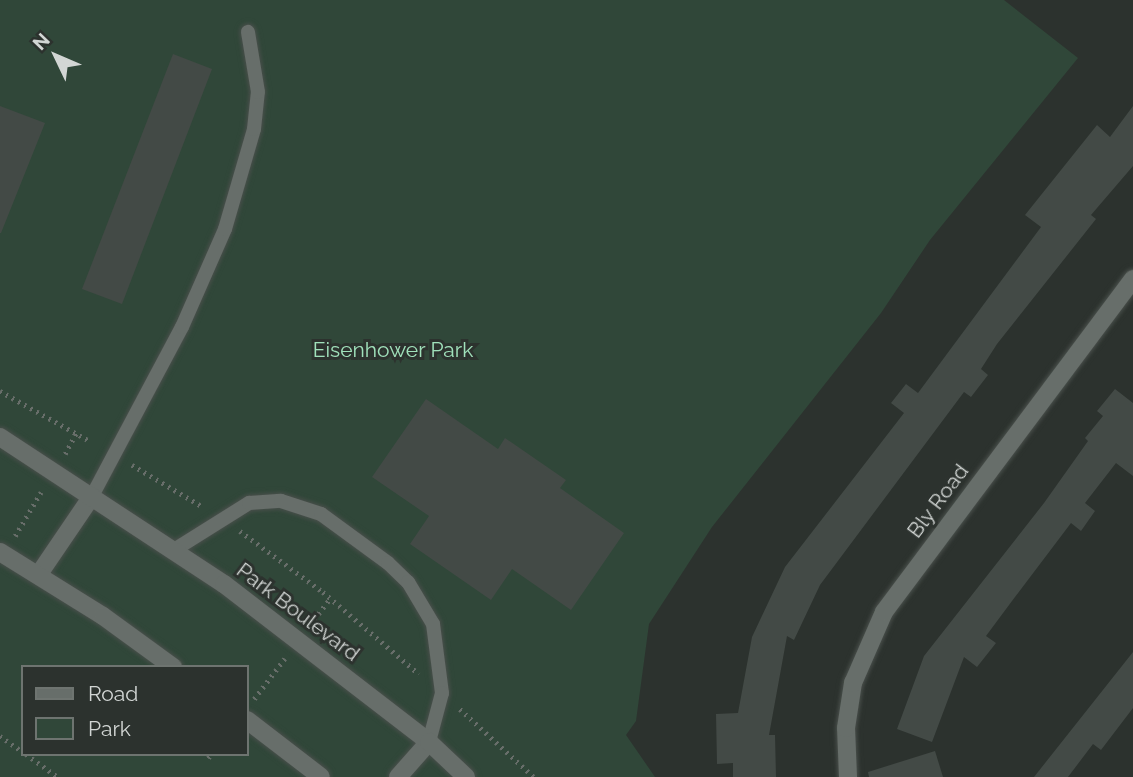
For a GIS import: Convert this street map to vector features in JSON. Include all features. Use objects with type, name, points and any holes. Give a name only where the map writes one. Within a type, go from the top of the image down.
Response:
[{"type":"street","name":"Bly Road","points":[[848,777],[846,727],[853,683],[884,612],[1133,279]]},
{"type":"street","name":"Park Boulevard","points":[[0,437],[174,550],[429,741],[466,777]]},
{"type":"street","points":[[38,574],[92,496]]},
{"type":"street","points":[[7,546],[38,574],[170,665]]},
{"type":"street","points":[[249,711],[321,777]]},
{"type":"street","points":[[398,777],[429,741]]},
{"type":"lane","points":[[92,496],[182,327],[225,229],[254,129],[258,92],[248,32]]},
{"type":"lane","points":[[174,550],[221,517],[249,503],[281,501],[321,514],[388,563],[408,582],[433,624],[442,693],[429,741]]},
{"type":"path","points":[[0,391],[88,440]]},
{"type":"path","points":[[62,458],[76,433]]},
{"type":"path","points":[[121,459],[221,517],[330,598],[442,693],[534,777]]},
{"type":"path","points":[[7,546],[41,492]]},
{"type":"path","points":[[307,628],[330,598]]},
{"type":"path","points":[[249,711],[287,655]]},
{"type":"path","points":[[0,736],[21,751]]},
{"type":"path","points":[[28,756],[58,777]]},
{"type":"green space","name":"Eisenhower Park","points":[[0,0],[1004,0],[1078,58],[930,240],[881,313],[712,527],[649,624],[636,721],[626,735],[655,777],[0,777]]},
{"type":"building","points":[[173,54],[212,69],[122,304],[82,289]]},
{"type":"building","points":[[0,106],[45,123],[1,233],[0,233]]},
{"type":"building","points":[[1133,106],[1133,166],[1091,215],[1096,219],[997,344],[981,369],[988,375],[971,397],[964,392],[820,585],[794,640],[787,636],[769,735],[775,735],[776,777],[733,777],[733,763],[717,764],[716,714],[738,713],[752,637],[785,567],[904,413],[891,403],[906,384],[918,393],[1041,227],[1025,215],[1097,125],[1110,137]]},
{"type":"building","points":[[1115,389],[1133,403],[1133,476],[1116,463],[1085,503],[1095,511],[1081,531],[1071,523],[986,636],[996,643],[977,667],[964,657],[932,742],[897,729],[924,656],[1044,503],[1088,441],[1085,438],[1103,416],[1097,411]]},
{"type":"building","points":[[426,399],[498,449],[505,438],[566,480],[560,488],[624,533],[571,610],[512,569],[491,600],[410,544],[429,516],[372,477]]},
{"type":"building","points":[[1133,652],[1133,708],[1101,750],[1093,744],[1068,777],[1034,777]]},
{"type":"building","points":[[935,751],[943,777],[869,777],[868,772]]}]
